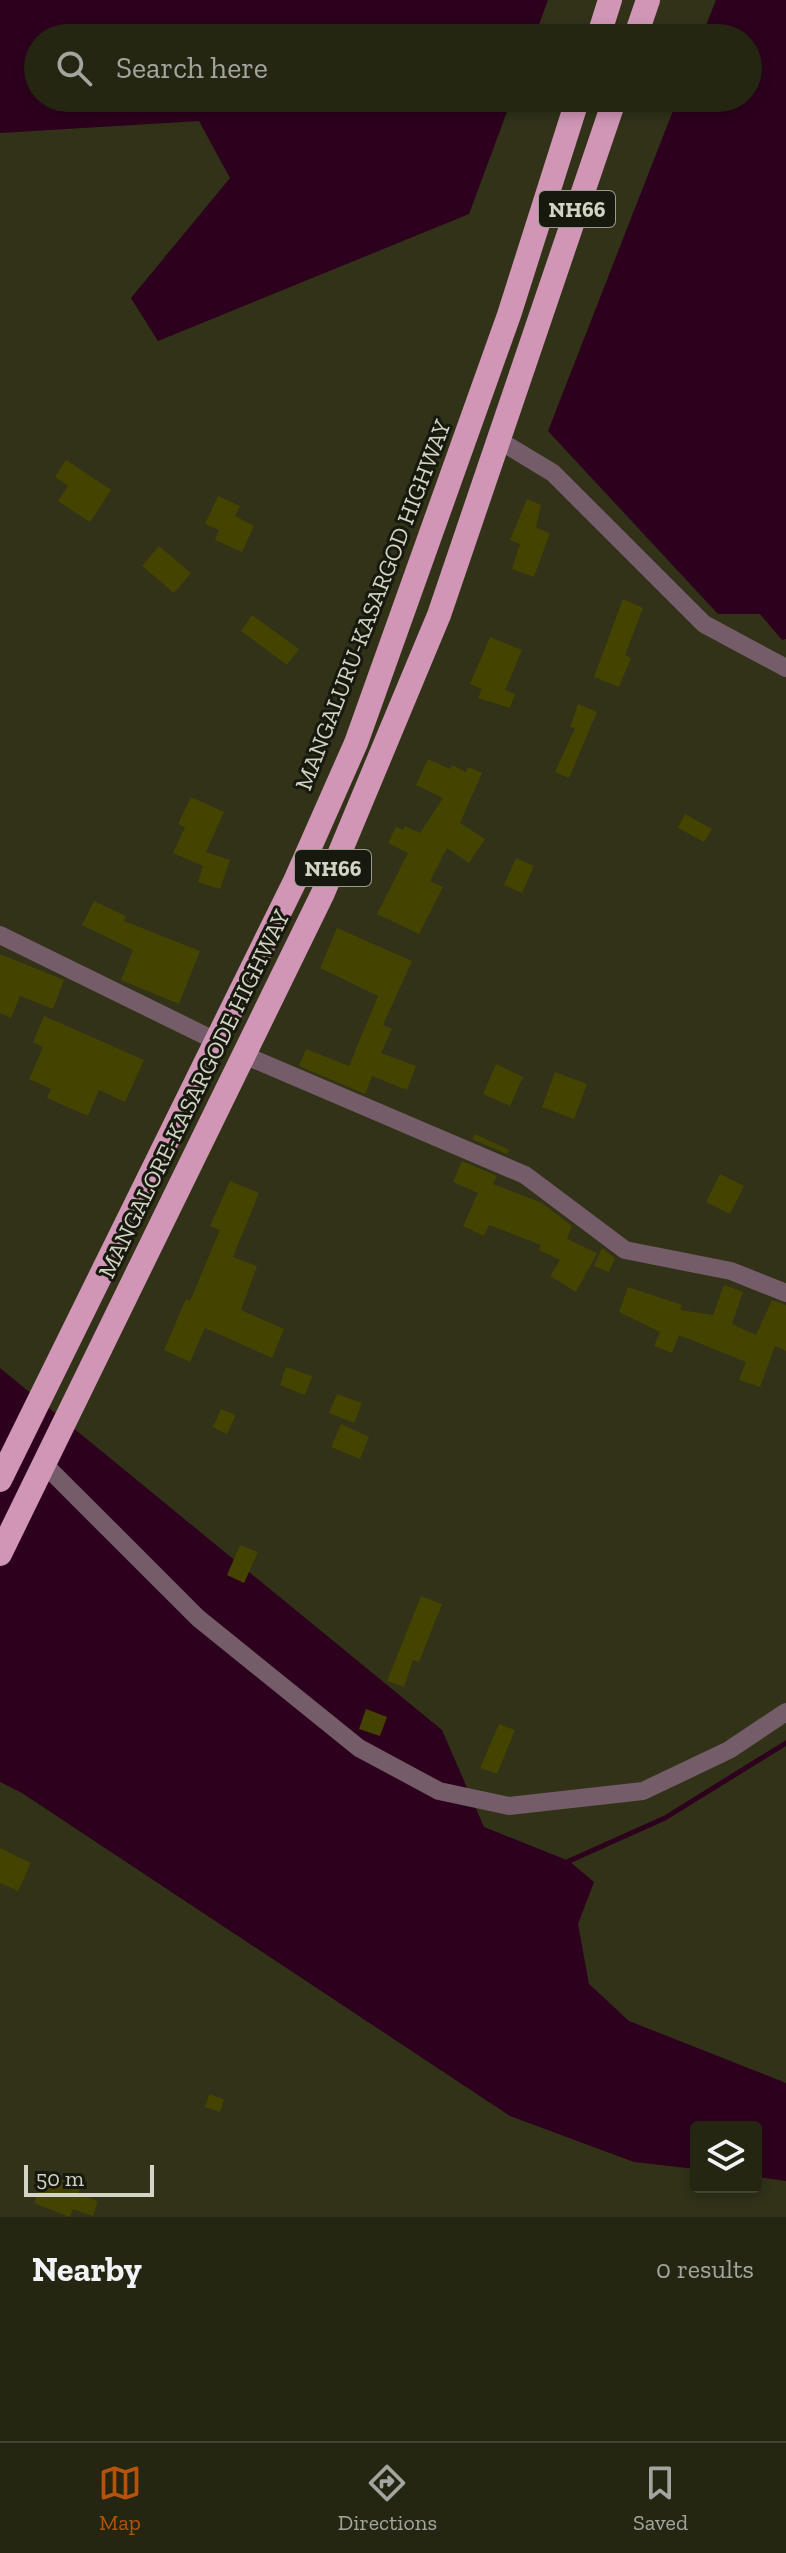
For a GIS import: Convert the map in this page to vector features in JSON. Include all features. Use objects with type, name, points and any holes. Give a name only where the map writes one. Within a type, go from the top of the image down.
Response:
[{"type":"highway","points":[[602,24],[610,0]]},
{"type":"highway","points":[[640,24],[648,0]]},
{"type":"highway","name":"MANGALURU-KASARGOD HIGHWAY","points":[[0,1480],[295,881],[356,743],[509,315],[574,112]]},
{"type":"highway","name":"MANGALORE-KASARGODE HIGHWAY","points":[[44,1464],[323,893],[433,629],[610,112]]},
{"type":"highway","name":"NH66","points":[[0,1554],[44,1464]]},
{"type":"street","points":[[497,439],[553,473],[704,624],[786,668]]},
{"type":"street","points":[[0,935],[216,1041]]},
{"type":"street","points":[[244,1055],[525,1175],[625,1250],[731,1271],[786,1293]]},
{"type":"street","points":[[44,1464],[198,1618],[359,1748],[439,1791],[509,1806],[643,1791],[729,1750],[786,1712]]},
{"type":"shaded area","points":[[0,0],[548,0],[539,24],[24,24],[24,112],[507,112],[469,214],[158,341],[131,298],[230,178],[199,121],[0,133]]},
{"type":"shaded area","points":[[716,0],[786,0],[786,639],[782,640],[760,614],[718,614],[548,431],[673,112],[762,112],[762,24],[707,24]]},
{"type":"shaded area","points":[[0,1368],[442,1730],[484,1827],[569,1861],[594,1882],[578,1924],[589,1984],[629,2021],[786,2083],[786,2181],[762,2178],[762,2121],[690,2121],[690,2168],[634,2162],[510,2116],[22,1793],[0,1782]]},
{"type":"building","points":[[66,460],[111,490],[90,522],[58,501],[68,486],[55,477]]},
{"type":"building","points":[[218,496],[240,506],[235,516],[254,526],[242,552],[215,540],[219,530],[205,524]]},
{"type":"building","points":[[527,499],[541,505],[536,528],[550,533],[534,577],[512,569],[520,544],[510,540]]},
{"type":"building","points":[[159,546],[191,573],[174,593],[142,566]]},
{"type":"building","points":[[623,599],[643,608],[625,655],[631,658],[619,687],[594,677]]},
{"type":"building","points":[[252,615],[299,649],[287,665],[241,631]]},
{"type":"building","points":[[490,637],[522,650],[505,690],[515,694],[510,708],[478,698],[482,689],[470,684]]},
{"type":"building","points":[[578,704],[597,712],[569,778],[555,772],[575,728],[570,727]]},
{"type":"building","points":[[428,759],[450,769],[452,765],[466,772],[468,767],[482,773],[460,823],[485,839],[469,863],[447,848],[430,881],[443,887],[419,934],[377,914],[408,853],[388,843],[396,827],[403,830],[405,826],[420,833],[443,798],[416,785]]},
{"type":"building","points":[[191,797],[224,812],[206,852],[230,860],[220,889],[198,882],[203,866],[173,853],[185,827],[178,824]]},
{"type":"building","points":[[685,814],[712,829],[704,842],[678,828]]},
{"type":"building","points":[[516,858],[534,866],[522,893],[504,885]]},
{"type":"building","points":[[94,901],[126,916],[124,921],[200,951],[179,1004],[121,980],[133,950],[82,925]]},
{"type":"building","points":[[337,928],[412,961],[383,1025],[392,1029],[381,1053],[416,1066],[407,1090],[372,1076],[365,1094],[299,1066],[306,1049],[349,1066],[378,996],[320,968]]},
{"type":"building","points":[[0,954],[64,980],[53,1009],[20,996],[11,1018],[0,1013]]},
{"type":"building","points":[[44,1016],[144,1060],[125,1102],[99,1090],[88,1116],[47,1098],[51,1089],[29,1079],[43,1047],[33,1042]]},
{"type":"building","points":[[496,1064],[523,1077],[510,1106],[483,1094]]},
{"type":"building","points":[[555,1072],[587,1084],[574,1119],[542,1107]]},
{"type":"building","points":[[475,1134],[509,1150],[507,1154],[472,1139]]},
{"type":"building","points":[[462,1161],[497,1176],[493,1184],[542,1203],[572,1226],[567,1239],[597,1253],[576,1292],[550,1276],[560,1260],[539,1250],[541,1245],[489,1225],[484,1236],[463,1226],[478,1193],[453,1182]]},
{"type":"building","points":[[720,1174],[744,1186],[730,1214],[706,1202]]},
{"type":"building","points":[[230,1181],[259,1193],[233,1257],[257,1266],[241,1310],[284,1329],[272,1358],[205,1328],[190,1362],[164,1350],[186,1299],[190,1301],[220,1230],[210,1226]]},
{"type":"building","points":[[602,1248],[615,1258],[609,1272],[594,1266]]},
{"type":"building","points":[[724,1285],[743,1292],[732,1324],[756,1335],[772,1300],[786,1305],[786,1351],[775,1346],[760,1387],[739,1380],[746,1362],[679,1335],[672,1353],[654,1346],[660,1332],[619,1312],[628,1287],[682,1305],[680,1310],[713,1315]]},
{"type":"building","points":[[286,1367],[312,1376],[305,1395],[280,1385]]},
{"type":"building","points":[[337,1394],[362,1403],[354,1423],[329,1413]]},
{"type":"building","points":[[221,1409],[236,1415],[227,1434],[213,1427]]},
{"type":"building","points":[[341,1424],[369,1437],[360,1459],[331,1447]]},
{"type":"building","points":[[240,1545],[258,1552],[244,1583],[227,1575]]},
{"type":"building","points":[[421,1596],[442,1604],[419,1662],[413,1660],[404,1687],[387,1681]]},
{"type":"building","points":[[366,1709],[387,1717],[380,1736],[359,1729]]},
{"type":"building","points":[[499,1724],[515,1730],[497,1774],[480,1768]]},
{"type":"building","points":[[0,1848],[31,1863],[18,1891],[0,1883]]},
{"type":"building","points":[[209,2094],[224,2099],[220,2112],[205,2107]]},
{"type":"building","points":[[45,2172],[81,2186],[78,2194],[98,2201],[93,2216],[73,2209],[70,2217],[34,2203]]},
{"type":"waterway","points":[[569,1861],[665,1818],[786,1743]]}]
